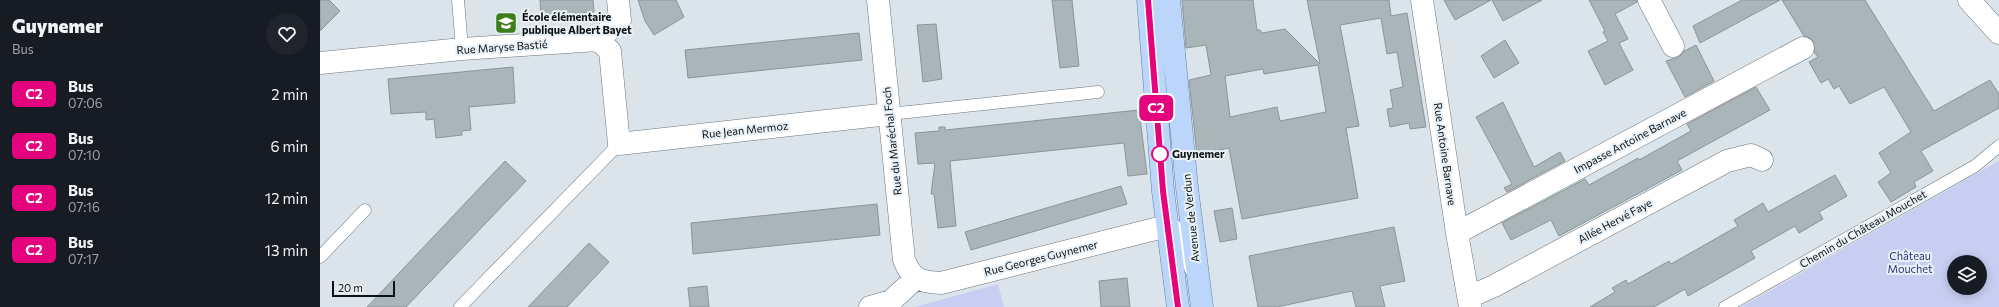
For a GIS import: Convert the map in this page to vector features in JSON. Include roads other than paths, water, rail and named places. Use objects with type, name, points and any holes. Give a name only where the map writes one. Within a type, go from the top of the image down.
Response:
[{"type":"main road","points":[[1148,0],[1167,226],[1178,307]]},
{"type":"main road","name":"Avenue de Verdun","points":[[1169,0],[1187,188],[1202,307]]},
{"type":"street","points":[[618,0],[620,20],[598,40],[610,51],[619,144]]},
{"type":"street","name":"Rue du Maréchal Foch","points":[[878,0],[904,260],[908,271],[916,278]]},
{"type":"street","name":"Rue Antoine Barnave","points":[[1422,0],[1457,234],[1469,302]]},
{"type":"street","points":[[1649,0],[1673,46]]},
{"type":"street","points":[[1969,0],[1999,34]]},
{"type":"street","name":"Rue Maryse Bastié","points":[[320,63],[462,49],[598,40]]},
{"type":"street","name":"Impasse Antoine Barnave","points":[[1457,234],[1803,48]]},
{"type":"street","name":"Rue Jean Mermoz","points":[[619,144],[890,114]]},
{"type":"street","name":"Allée Hervé Faye","points":[[1469,302],[1494,286],[1727,161],[1751,155],[1762,160]]},
{"type":"street","points":[[1167,226],[1178,233],[1182,238],[1189,249],[1197,270]]},
{"type":"street","name":"Rue Georges Guynemer","points":[[916,278],[927,283],[941,283],[1167,226]]},
{"type":"street","points":[[870,307],[891,301],[916,278]]},
{"type":"lane","points":[[458,0],[462,49]]},
{"type":"lane","name":"Rue Jean Mermoz","points":[[890,114],[1098,92]]},
{"type":"lane","points":[[460,307],[619,144]]},
{"type":"lane","name":"Chemin du Château Mouchet","points":[[1725,307],[1975,166],[1999,146]]},
{"type":"lane","points":[[320,257],[365,210]]},
{"type":"place","name":"École élémentaire publique Albert Bayet","points":[[506,23]]},
{"type":"place","name":"Guynemer","points":[[1160,154]]},
{"type":"park label","name":"Château Mouchet","points":[[1910,262]]}]
